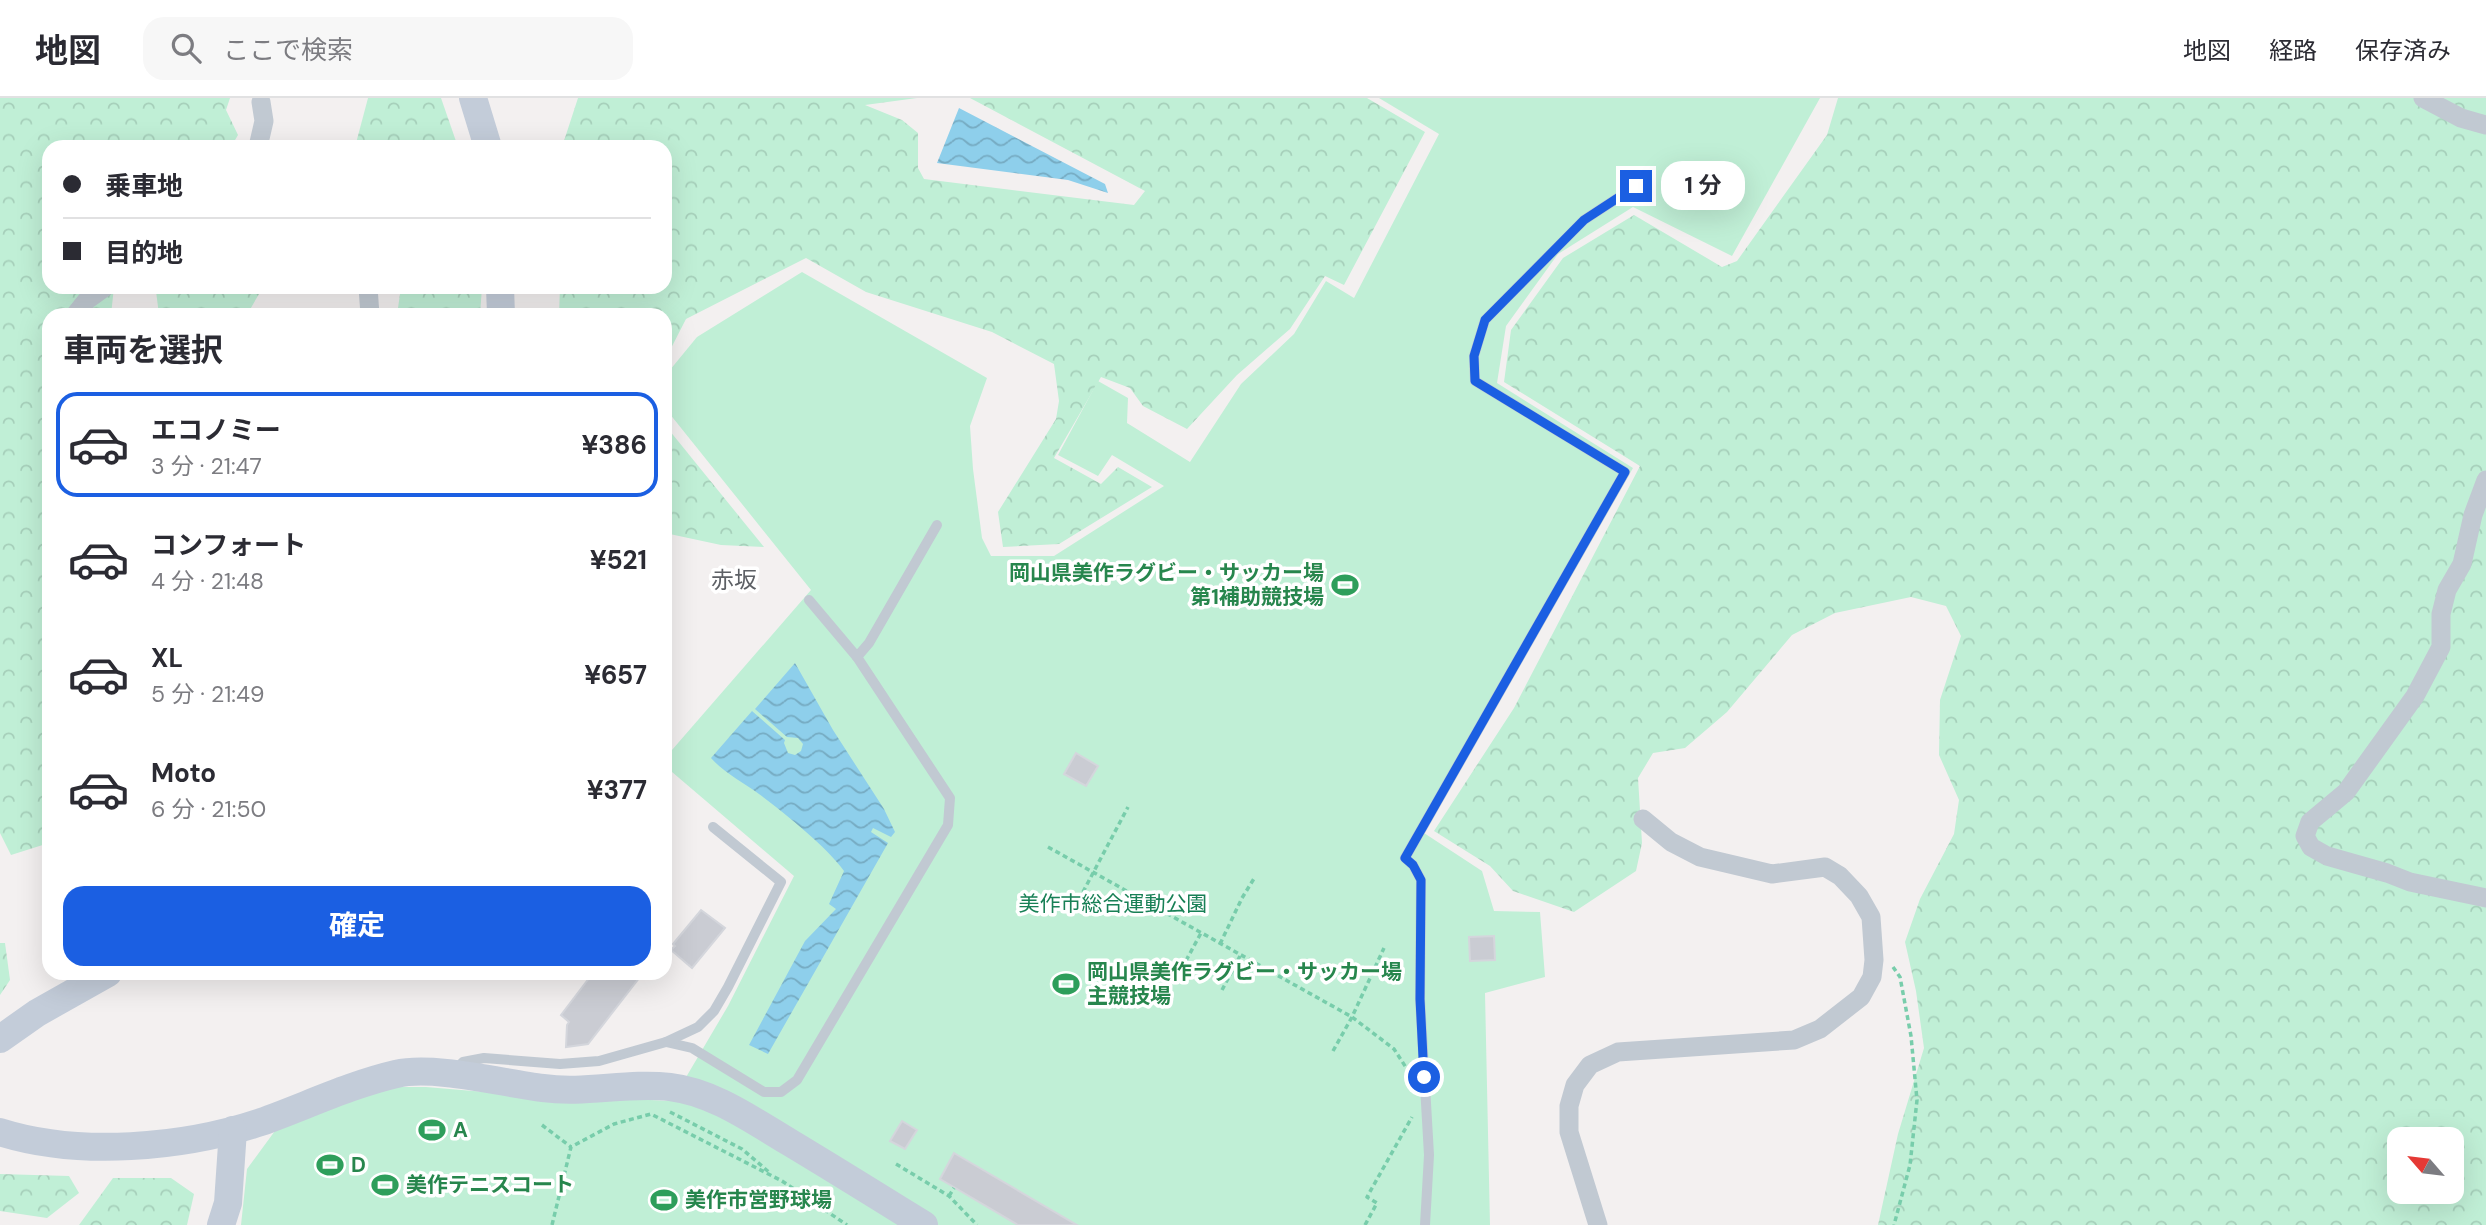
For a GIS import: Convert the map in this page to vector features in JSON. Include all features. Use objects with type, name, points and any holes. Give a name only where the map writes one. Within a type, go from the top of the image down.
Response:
[{"type":"street","points":[[473,98],[486,140]]},
{"type":"street","points":[[2423,98],[2461,118],[2486,125]]},
{"type":"street","points":[[260,140],[264,121],[261,102]]},
{"type":"street","points":[[81,308],[95,294]]},
{"type":"street","points":[[2486,480],[2473,515],[2462,564],[2447,590],[2441,614],[2441,647],[2414,696],[2354,781],[2346,792],[2310,822],[2305,836],[2311,847],[2327,856],[2410,882],[2486,898]]},
{"type":"street","points":[[1598,1225],[1569,1132],[1569,1106],[1575,1085],[1590,1065],[1618,1052],[1794,1041],[1820,1029],[1861,997],[1872,976],[1874,960],[1871,917],[1859,896],[1840,876],[1825,867],[1772,874],[1700,857],[1671,842],[1643,819]]},
{"type":"street","points":[[0,1039],[37,1013],[96,980]]},
{"type":"street","points":[[0,1132],[51,1143],[95,1146],[192,1139],[233,1130],[359,1084],[399,1073],[450,1074],[549,1089],[671,1087],[705,1095],[743,1114],[924,1225]]},
{"type":"street","points":[[221,1225],[228,1203],[233,1130]]},
{"type":"lane","points":[[1425,1225],[1429,1155],[1420,999],[1421,880],[1413,865],[1405,858],[1625,472],[1475,381],[1474,356],[1485,320],[1584,220],[1636,186]]},
{"type":"lane","points":[[857,657],[869,643],[937,525]]},
{"type":"lane","points":[[666,1042],[692,1048],[764,1092],[780,1092],[797,1080],[948,825],[950,798],[857,657],[809,600]]},
{"type":"lane","points":[[450,1074],[463,1062],[484,1058],[559,1064],[598,1061],[666,1042],[698,1027],[714,1011],[781,882],[713,827]]},
{"type":"path","points":[[1075,907],[1128,807]]},
{"type":"path","points":[[1048,847],[1352,1017],[1394,1048],[1412,1076]]},
{"type":"path","points":[[1220,944],[1255,877]]},
{"type":"path","points":[[1182,968],[1201,933]]},
{"type":"path","points":[[1333,1051],[1384,948]]},
{"type":"path","points":[[1222,990],[1240,956]]},
{"type":"path","points":[[1894,1225],[1910,1165],[1917,1100],[1911,1036],[1902,987]]},
{"type":"path","points":[[661,1103],[671,1112],[742,1149],[777,1178],[847,1225]]},
{"type":"path","points":[[1365,1225],[1377,1203],[1367,1197],[1418,1106]]},
{"type":"path","points":[[552,1225],[571,1147],[614,1124],[651,1114],[777,1178]]},
{"type":"path","points":[[542,1125],[571,1147]]},
{"type":"path","points":[[895,1164],[949,1196],[977,1225]]},
{"type":"path","points":[[949,1196],[954,1188]]},
{"type":"green space","points":[[0,98],[230,98],[226,110],[238,135],[235,140],[42,140],[42,294],[113,294],[112,308],[42,308],[42,845],[11,855],[0,833]]},
{"type":"green space","points":[[368,98],[441,98],[456,140],[357,140]]},
{"type":"green space","points":[[578,98],[917,98],[865,105],[902,120],[918,133],[918,168],[924,179],[1134,205],[1145,191],[970,98],[1367,98],[1425,132],[1344,285],[1325,276],[1290,329],[1237,375],[1187,429],[1143,406],[1130,388],[1101,377],[1054,458],[1101,484],[1118,467],[1152,487],[1059,544],[1003,547],[998,512],[1056,419],[1059,401],[1054,364],[992,332],[866,292],[806,258],[686,319],[672,346],[672,308],[559,308],[560,294],[672,294],[672,140],[564,140]]},
{"type":"green space","name":"美作市総合運動公園","points":[[1379,98],[1820,98],[1732,256],[1633,207],[1558,254],[1506,326],[1497,383],[1633,468],[1424,833],[1482,871],[1494,911],[1540,912],[1545,977],[1485,993],[1490,1225],[241,1225],[247,1169],[280,1124],[393,1087],[672,1101],[728,1006],[794,876],[672,772],[672,750],[811,590],[672,417],[672,367],[697,337],[802,272],[987,378],[970,426],[982,538],[991,556],[1054,556],[1164,486],[1112,455],[1098,476],[1058,455],[1098,381],[1128,398],[1127,423],[1190,462],[1241,384],[1294,334],[1326,281],[1354,298],[1439,134]]},
{"type":"green space","points":[[1838,98],[2486,98],[2486,1225],[1878,1225],[1898,1134],[1924,1048],[1916,991],[1905,942],[1920,899],[1954,834],[1959,800],[1939,755],[1940,700],[1961,636],[1946,606],[1911,597],[1835,613],[1792,635],[1727,712],[1685,748],[1653,753],[1638,778],[1642,843],[1636,871],[1574,912],[1513,891],[1490,866],[1434,831],[1514,708],[1640,466],[1504,382],[1511,330],[1563,258],[1634,215],[1722,267],[1737,261],[1827,135]]},
{"type":"green space","points":[[156,294],[259,294],[251,308],[158,308]]},
{"type":"green space","points":[[400,294],[482,294],[480,308],[398,308]]},
{"type":"green space","points":[[672,434],[764,547],[721,545],[672,534]]},
{"type":"green space","points":[[0,943],[5,943],[10,980],[0,995]]},
{"type":"green space","points":[[0,1174],[69,1176],[79,1193],[47,1218],[0,1211]]},
{"type":"green space","points":[[113,1178],[171,1178],[194,1194],[187,1225],[79,1225]]},
{"type":"water","points":[[959,108],[1105,184],[1108,193],[1068,180],[937,163]]},
{"type":"water","points":[[795,663],[833,730],[884,809],[895,832],[891,837],[873,828],[871,832],[888,843],[768,1054],[749,1045],[805,941],[836,909],[829,904],[844,871],[804,831],[711,758],[752,711],[785,740],[788,753],[795,755],[801,751],[803,744],[798,738],[787,737],[755,709]]},
{"type":"building","points":[[1076,753],[1098,766],[1086,786],[1064,774]]},
{"type":"building","points":[[701,910],[725,928],[692,968],[672,951],[675,946],[673,944]]},
{"type":"building","points":[[1494,936],[1495,960],[1470,961],[1469,937]]},
{"type":"building","points":[[588,980],[638,980],[588,1044],[566,1047],[569,1022],[561,1015]]},
{"type":"building","points":[[902,1121],[917,1130],[905,1149],[890,1141]]},
{"type":"building","points":[[954,1153],[1077,1225],[1018,1225],[940,1179]]},
{"type":"place","name":"岡山県美作ラグビー・サッカー場 第1補助競技場","points":[[1345,585]]},
{"type":"place","name":"岡山県美作ラグビー・サッカー場 主競技場","points":[[1066,984]]},
{"type":"place","name":"A","points":[[432,1130]]},
{"type":"place","name":"D","points":[[330,1165]]},
{"type":"place","name":"美作テニスコート","points":[[385,1185]]},
{"type":"place","name":"美作市営野球場","points":[[664,1200]]},
{"type":"district","name":"赤坂","points":[[734,580]]},
{"type":"route","points":[[1424,1077],[1420,999],[1421,880],[1413,865],[1405,858],[1625,472],[1475,381],[1474,356],[1485,320],[1584,220],[1636,186]]}]
